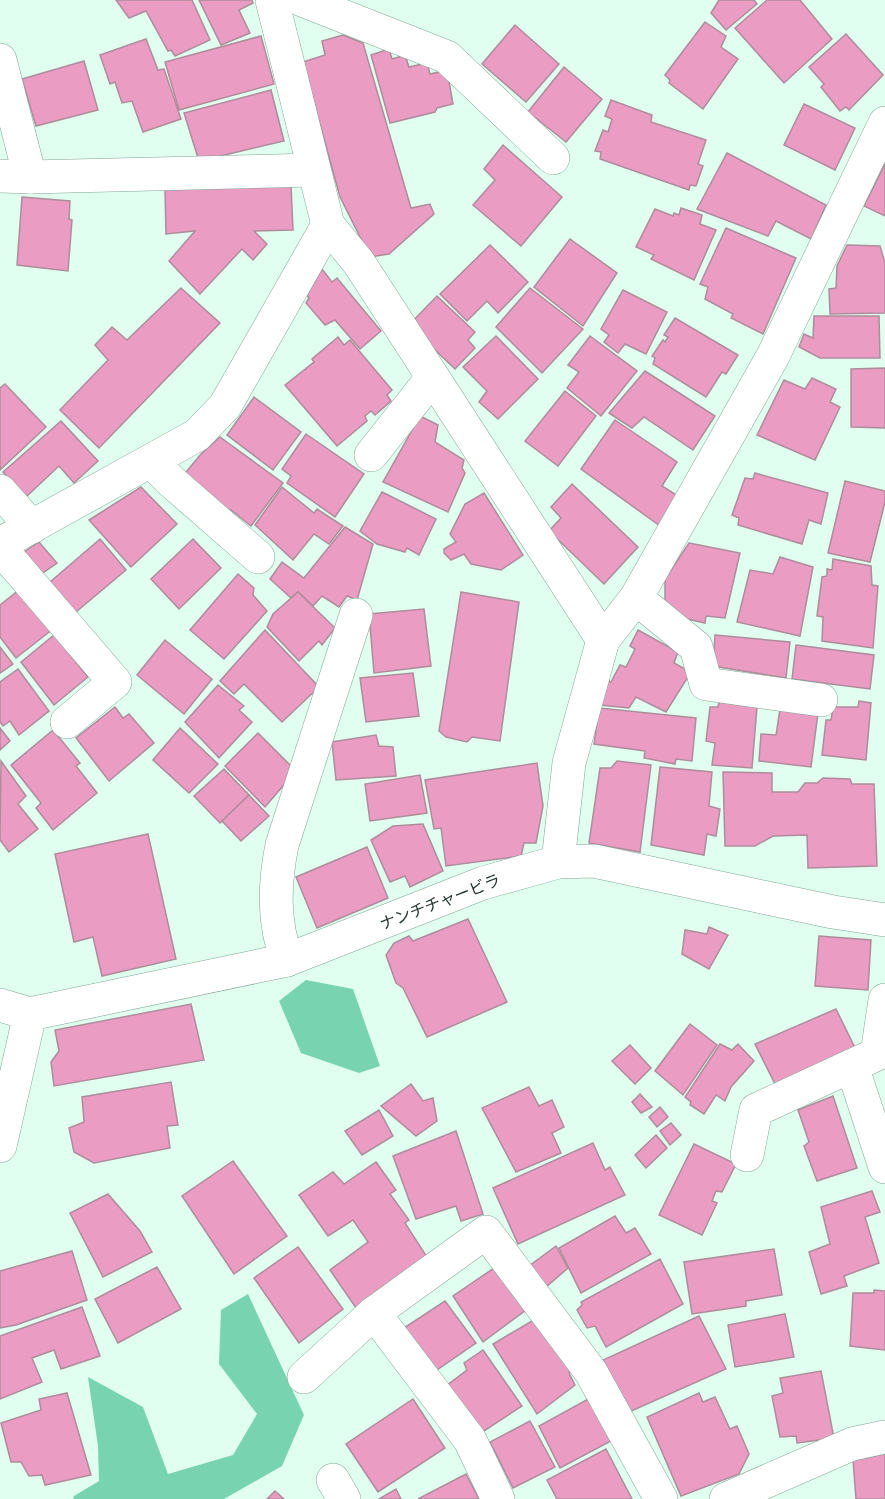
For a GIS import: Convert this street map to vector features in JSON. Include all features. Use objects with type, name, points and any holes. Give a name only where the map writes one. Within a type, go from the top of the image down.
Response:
[{"type":"street","points":[[272,0],[328,225],[358,263],[603,640]]},
{"type":"street","points":[[302,0],[447,57],[553,158]]},
{"type":"street","points":[[0,60],[15,177],[313,170]]},
{"type":"street","points":[[558,862],[569,763],[603,640],[636,598],[773,356],[885,123]]},
{"type":"street","points":[[67,722],[115,682],[0,546],[197,435],[225,406],[328,225]]},
{"type":"street","points":[[371,455],[432,378]]},
{"type":"street","points":[[152,460],[172,482],[258,556]]},
{"type":"street","points":[[0,491],[32,527]]},
{"type":"street","points":[[636,598],[696,647],[706,684],[821,700]]},
{"type":"street","points":[[287,960],[278,936],[275,880],[282,845],[356,615]]},
{"type":"street","name":"ナンチチャービラ","points":[[15,1010],[287,960],[483,883],[558,862],[594,861],[833,912],[885,920]]},
{"type":"street","points":[[747,1155],[756,1110],[877,1054],[885,1000]]},
{"type":"street","points":[[0,1146],[15,1010]]},
{"type":"street","points":[[852,1066],[885,1167]]},
{"type":"street","points":[[304,1377],[374,1313],[486,1232],[591,1372],[662,1499]]},
{"type":"street","points":[[374,1313],[470,1440],[498,1499]]},
{"type":"street","points":[[726,1499],[852,1444],[885,1437]]},
{"type":"green space","points":[[306,980],[353,989],[380,1066],[359,1073],[301,1053],[279,1001]]},
{"type":"green space","points":[[248,1294],[304,1415],[282,1466],[224,1499],[73,1499],[74,1496],[99,1481],[98,1446],[88,1377],[143,1407],[168,1474],[233,1455],[257,1414],[219,1364],[221,1310]]},
{"type":"building","points":[[116,0],[192,0],[210,40],[175,56],[171,50],[168,51],[146,11],[129,18]]},
{"type":"building","points":[[199,0],[252,0],[253,3],[239,10],[250,33],[221,45]]},
{"type":"building","points":[[719,0],[754,0],[757,4],[726,30],[711,13]]},
{"type":"building","points":[[767,0],[800,0],[832,39],[784,83],[735,28]]},
{"type":"building","points":[[705,22],[726,36],[721,47],[738,59],[703,109],[669,83],[670,80],[665,75]]},
{"type":"building","points":[[515,25],[559,64],[526,102],[482,64]]},
{"type":"building","points":[[846,34],[883,75],[849,110],[846,107],[840,111],[821,87],[824,84],[809,67]]},
{"type":"building","points":[[343,35],[363,43],[411,208],[430,204],[434,214],[389,254],[370,257],[340,197],[303,62],[325,55],[322,41]]},
{"type":"building","points":[[261,36],[274,84],[179,110],[165,62]]},
{"type":"building","points":[[146,39],[158,70],[164,69],[181,119],[143,132],[132,101],[122,103],[115,82],[110,84],[100,55]]},
{"type":"building","points":[[389,49],[392,59],[405,55],[409,67],[427,63],[430,74],[447,70],[453,104],[437,108],[435,112],[390,123],[371,55]]},
{"type":"building","points":[[84,61],[98,110],[36,126],[22,79]]},
{"type":"building","points":[[564,67],[602,99],[566,142],[528,112]]},
{"type":"building","points":[[271,90],[284,141],[199,161],[184,113]]},
{"type":"building","points":[[611,100],[652,115],[651,122],[706,140],[698,164],[703,166],[696,186],[690,185],[689,190],[600,159],[601,152],[595,151],[603,130],[608,132],[612,119],[605,116]]},
{"type":"building","points":[[804,104],[855,128],[835,170],[784,145]]},
{"type":"building","points":[[503,145],[562,197],[521,246],[473,205],[495,180],[484,169]]},
{"type":"building","points":[[727,153],[826,205],[811,239],[776,221],[768,236],[697,209]]},
{"type":"building","points":[[885,164],[885,216],[864,206]]},
{"type":"building","points":[[291,185],[293,230],[254,231],[267,244],[253,260],[242,249],[200,294],[169,261],[195,231],[166,234],[165,190]]},
{"type":"building","points":[[22,197],[70,201],[69,219],[72,220],[68,271],[17,265]]},
{"type":"building","points":[[681,208],[702,215],[700,224],[716,230],[694,280],[651,259],[654,255],[636,247],[655,209],[673,216],[674,213],[679,215]]},
{"type":"building","points":[[726,228],[796,258],[763,334],[731,318],[733,314],[705,299],[708,287],[700,284]]},
{"type":"building","points":[[570,239],[617,273],[583,326],[534,287]]},
{"type":"building","points":[[490,245],[528,282],[498,313],[487,301],[467,321],[440,294]]},
{"type":"building","points":[[847,245],[880,246],[885,263],[885,313],[830,314],[829,289],[836,288],[837,266]]},
{"type":"building","points":[[322,269],[332,282],[337,278],[381,331],[360,349],[335,320],[325,325],[306,303],[309,298],[307,295]]},
{"type":"building","points":[[181,288],[220,323],[99,448],[60,410],[108,360],[95,345],[112,327],[127,340]]},
{"type":"building","points":[[530,288],[583,329],[542,373],[496,327]]},
{"type":"building","points":[[623,290],[667,312],[646,354],[625,344],[618,353],[604,342],[609,335],[601,329]]},
{"type":"building","points":[[437,296],[475,332],[468,340],[475,348],[455,369],[409,325]]},
{"type":"building","points":[[814,316],[879,316],[880,358],[820,358],[799,347],[804,334],[813,338]]},
{"type":"building","points":[[675,318],[738,355],[726,374],[722,372],[706,397],[653,364],[655,358],[652,356],[663,340],[665,342],[668,337],[664,335]]},
{"type":"building","points":[[496,336],[538,379],[498,419],[479,402],[487,391],[463,367]]},
{"type":"building","points":[[590,336],[637,371],[601,416],[567,388],[579,372],[568,365]]},
{"type":"building","points":[[338,337],[344,345],[350,340],[392,390],[387,395],[391,401],[375,415],[371,411],[365,416],[367,421],[337,446],[285,385],[314,362],[312,359]]},
{"type":"building","points":[[885,368],[885,428],[851,427],[851,369]]},
{"type":"building","points":[[645,371],[715,416],[693,450],[644,417],[632,428],[609,413]]},
{"type":"building","points":[[812,378],[836,389],[830,402],[840,407],[815,460],[757,435],[784,380],[805,389]]},
{"type":"building","points":[[5,384],[46,427],[0,470],[0,388]]},
{"type":"building","points":[[565,391],[596,416],[558,466],[525,441]]},
{"type":"building","points":[[254,397],[301,432],[273,470],[227,435]]},
{"type":"building","points":[[420,416],[438,425],[435,442],[464,460],[462,468],[465,473],[448,512],[383,482]]},
{"type":"building","points":[[615,420],[677,462],[662,486],[678,496],[660,526],[581,469]]},
{"type":"building","points":[[61,421],[98,461],[74,483],[59,466],[26,497],[3,472]]},
{"type":"building","points":[[306,434],[364,474],[335,517],[287,483],[291,476],[282,469]]},
{"type":"building","points":[[220,437],[283,483],[251,526],[231,510],[227,514],[182,477],[201,454]]},
{"type":"building","points":[[755,473],[828,493],[821,524],[809,520],[802,544],[738,525],[739,518],[732,515],[745,478],[753,479]]},
{"type":"building","points":[[845,481],[885,491],[885,502],[870,562],[828,553]]},
{"type":"building","points":[[572,484],[638,547],[604,584],[549,531],[561,518],[551,507]]},
{"type":"building","points":[[141,487],[177,524],[131,567],[89,520]]},
{"type":"building","points":[[282,487],[314,513],[317,509],[343,526],[329,544],[314,534],[293,560],[255,525]]},
{"type":"building","points":[[382,492],[436,519],[419,555],[407,548],[405,552],[377,544],[360,531]]},
{"type":"building","points":[[484,493],[523,555],[501,570],[471,564],[464,554],[451,560],[444,553],[444,549],[456,542],[450,534],[465,504]]},
{"type":"building","points":[[345,527],[373,544],[357,600],[347,596],[339,607],[322,596],[313,606],[298,592],[291,598],[270,579],[282,562],[304,578]]},
{"type":"building","points":[[100,539],[126,570],[76,612],[50,582]]},
{"type":"building","points":[[193,539],[221,568],[179,609],[151,579]]},
{"type":"building","points":[[39,542],[57,563],[40,575],[24,552]]},
{"type":"building","points":[[689,543],[740,553],[725,618],[706,616],[705,623],[665,614],[665,579]]},
{"type":"building","points":[[780,557],[813,567],[800,636],[737,622],[750,570],[773,574]]},
{"type":"building","points":[[833,559],[871,566],[872,585],[878,586],[873,648],[822,641],[823,617],[817,616],[822,577],[827,576],[827,569],[832,570]]},
{"type":"building","points":[[238,574],[254,588],[253,595],[267,611],[224,659],[190,630]]},
{"type":"building","points":[[19,590],[53,629],[16,658],[0,637],[0,605]]},
{"type":"building","points":[[298,592],[335,628],[322,645],[319,641],[299,661],[267,627],[273,614]]},
{"type":"building","points":[[461,592],[519,602],[500,741],[472,737],[467,742],[446,737],[439,731]]},
{"type":"building","points":[[424,609],[431,666],[374,673],[369,614]]},
{"type":"building","points":[[265,630],[319,687],[282,722],[244,684],[234,694],[220,681]]},
{"type":"building","points":[[638,630],[678,652],[674,663],[685,669],[688,677],[666,712],[636,697],[629,708],[600,705],[608,680],[611,682],[620,665],[626,667],[635,649],[630,646]]},
{"type":"building","points":[[54,635],[88,677],[54,705],[21,662]]},
{"type":"building","points":[[715,635],[790,642],[786,678],[713,666]]},
{"type":"building","points":[[165,640],[212,679],[184,714],[137,675]]},
{"type":"building","points":[[796,645],[874,655],[870,689],[792,679]]},
{"type":"building","points":[[0,647],[13,664],[0,673]]},
{"type":"building","points":[[18,669],[49,711],[19,735],[10,721],[3,726],[0,722],[0,682]]},
{"type":"building","points":[[413,673],[419,716],[366,722],[360,678]]},
{"type":"building","points":[[218,685],[244,706],[239,710],[252,722],[219,758],[185,722]]},
{"type":"building","points":[[859,701],[871,703],[866,760],[822,755],[826,720],[831,720],[833,707],[858,707]]},
{"type":"building","points":[[719,702],[757,707],[752,768],[712,765],[715,743],[706,741],[710,707],[718,707]]},
{"type":"building","points":[[115,707],[123,718],[129,714],[154,743],[109,781],[76,738]]},
{"type":"building","points":[[599,708],[696,718],[692,761],[676,759],[675,764],[644,758],[645,751],[594,744]]},
{"type":"building","points":[[780,709],[818,713],[811,767],[759,761],[761,734],[776,735]]},
{"type":"building","points":[[0,728],[10,741],[0,750]]},
{"type":"building","points":[[180,728],[218,764],[189,793],[153,760]]},
{"type":"building","points":[[53,730],[80,763],[76,766],[97,793],[53,830],[36,808],[41,803],[11,765]]},
{"type":"building","points":[[258,733],[296,771],[265,807],[225,766]]},
{"type":"building","points":[[376,735],[379,746],[393,747],[396,776],[336,780],[332,742]]},
{"type":"building","points":[[1,761],[26,796],[18,804],[38,829],[9,852],[0,840]]},
{"type":"building","points":[[617,761],[651,765],[640,852],[589,843],[600,768],[611,768]]},
{"type":"building","points":[[537,763],[543,806],[536,843],[524,843],[521,856],[446,866],[441,828],[434,829],[425,780]]},
{"type":"building","points":[[660,767],[712,772],[709,806],[720,809],[716,836],[707,834],[704,855],[651,845]]},
{"type":"building","points":[[224,769],[249,795],[220,823],[194,796]]},
{"type":"building","points":[[723,772],[772,773],[772,792],[798,792],[805,783],[817,783],[823,778],[850,779],[852,784],[874,784],[877,866],[808,868],[807,835],[773,836],[755,846],[725,846]]},
{"type":"building","points":[[420,775],[427,813],[370,821],[365,784]]},
{"type":"building","points":[[249,795],[269,816],[241,841],[222,821]]},
{"type":"building","points":[[423,824],[443,871],[410,887],[405,876],[390,882],[371,840],[393,826]]},
{"type":"building","points":[[148,834],[176,959],[102,976],[93,937],[74,942],[55,854]]},
{"type":"building","points":[[367,847],[388,898],[317,928],[296,877]]},
{"type":"building","points":[[468,919],[507,1002],[427,1037],[403,988],[396,983],[386,955],[394,943],[409,936],[413,941]]},
{"type":"building","points":[[709,927],[728,935],[709,969],[682,954],[685,930],[707,934]]},
{"type":"building","points":[[819,936],[871,940],[868,990],[815,986]]},
{"type":"building","points":[[191,1004],[204,1060],[54,1086],[51,1062],[59,1051],[55,1030]]},
{"type":"building","points":[[836,1009],[857,1052],[778,1090],[755,1044]]},
{"type":"building","points":[[690,1024],[717,1045],[683,1095],[655,1071]]},
{"type":"building","points":[[720,1044],[732,1050],[738,1044],[754,1061],[731,1087],[725,1101],[716,1095],[704,1114],[690,1105],[691,1102],[685,1097]]},
{"type":"building","points":[[630,1045],[651,1068],[635,1084],[612,1061]]},
{"type":"building","points":[[171,1082],[178,1125],[167,1126],[170,1148],[94,1163],[74,1152],[69,1128],[84,1122],[82,1097]]},
{"type":"building","points":[[411,1084],[423,1101],[433,1098],[437,1121],[416,1136],[381,1106]]},
{"type":"building","points":[[529,1087],[539,1106],[552,1100],[564,1127],[552,1133],[561,1153],[516,1172],[482,1108]]},
{"type":"building","points":[[640,1094],[652,1107],[641,1113],[632,1102]]},
{"type":"building","points":[[833,1096],[857,1168],[817,1181],[804,1146],[809,1142],[798,1110]]},
{"type":"building","points":[[660,1107],[668,1117],[657,1127],[649,1117]]},
{"type":"building","points":[[379,1110],[393,1136],[362,1155],[345,1131]]},
{"type":"building","points":[[671,1123],[681,1135],[670,1145],[660,1131]]},
{"type":"building","points":[[456,1131],[483,1214],[461,1221],[456,1206],[416,1219],[393,1156]]},
{"type":"building","points":[[656,1135],[667,1148],[646,1168],[635,1155]]},
{"type":"building","points":[[593,1143],[605,1170],[610,1167],[625,1195],[518,1244],[493,1188]]},
{"type":"building","points":[[694,1144],[736,1164],[722,1192],[716,1191],[712,1201],[717,1203],[702,1235],[659,1215]]},
{"type":"building","points":[[233,1161],[287,1236],[234,1274],[182,1196]]},
{"type":"building","points":[[376,1162],[396,1190],[390,1194],[409,1220],[405,1223],[427,1257],[356,1308],[330,1270],[368,1242],[353,1220],[328,1236],[299,1195],[333,1172],[344,1184]]},
{"type":"building","points":[[872,1191],[880,1212],[865,1217],[879,1263],[844,1276],[847,1286],[821,1294],[809,1252],[830,1244],[821,1207]]},
{"type":"building","points":[[108,1194],[140,1231],[152,1252],[103,1277],[70,1213]]},
{"type":"building","points":[[615,1216],[626,1233],[635,1228],[651,1254],[581,1293],[559,1248]]},
{"type":"building","points":[[556,1246],[568,1268],[539,1293],[525,1269]]},
{"type":"building","points":[[298,1247],[343,1309],[299,1343],[254,1278]]},
{"type":"building","points":[[774,1249],[782,1295],[746,1301],[746,1306],[692,1314],[684,1262]]},
{"type":"building","points":[[72,1251],[87,1300],[16,1325],[0,1328],[0,1271]]},
{"type":"building","points":[[660,1259],[683,1304],[606,1347],[595,1326],[587,1328],[577,1310],[582,1305],[581,1302]]},
{"type":"building","points":[[157,1267],[181,1309],[118,1343],[95,1299]]},
{"type":"building","points":[[494,1268],[526,1310],[483,1342],[453,1296]]},
{"type":"building","points":[[874,1290],[885,1291],[885,1350],[850,1346],[853,1293],[874,1293]]},
{"type":"building","points":[[445,1301],[476,1343],[434,1372],[404,1328]]},
{"type":"building","points":[[82,1307],[100,1356],[61,1369],[54,1350],[32,1358],[42,1382],[0,1399],[0,1336]]},
{"type":"building","points":[[785,1314],[794,1357],[735,1367],[728,1325]]},
{"type":"building","points":[[699,1316],[726,1369],[629,1412],[603,1360]]},
{"type":"building","points":[[537,1318],[572,1371],[569,1373],[575,1385],[537,1414],[493,1344]]},
{"type":"building","points":[[483,1350],[522,1406],[481,1433],[446,1386],[467,1370],[464,1363]]},
{"type":"building","points":[[821,1371],[834,1438],[797,1443],[796,1436],[780,1437],[772,1396],[783,1393],[780,1378]]},
{"type":"building","points":[[67,1393],[91,1475],[45,1485],[42,1475],[29,1476],[21,1462],[11,1462],[1,1423],[41,1410],[39,1399]]},
{"type":"building","points":[[699,1393],[703,1402],[715,1397],[730,1429],[737,1426],[749,1454],[739,1474],[681,1496],[647,1417]]},
{"type":"building","points":[[590,1398],[611,1441],[560,1468],[539,1426]]},
{"type":"building","points":[[413,1399],[445,1448],[378,1492],[346,1444]]},
{"type":"building","points":[[530,1421],[555,1467],[513,1488],[490,1442]]},
{"type":"building","points":[[606,1449],[632,1499],[557,1499],[547,1480]]},
{"type":"building","points":[[885,1450],[885,1499],[856,1499],[853,1460],[870,1457],[870,1452]]},
{"type":"building","points":[[466,1474],[479,1499],[418,1499]]},
{"type":"building","points":[[396,1489],[401,1499],[379,1499]]},
{"type":"building","points":[[275,1491],[284,1499],[267,1499]]}]
